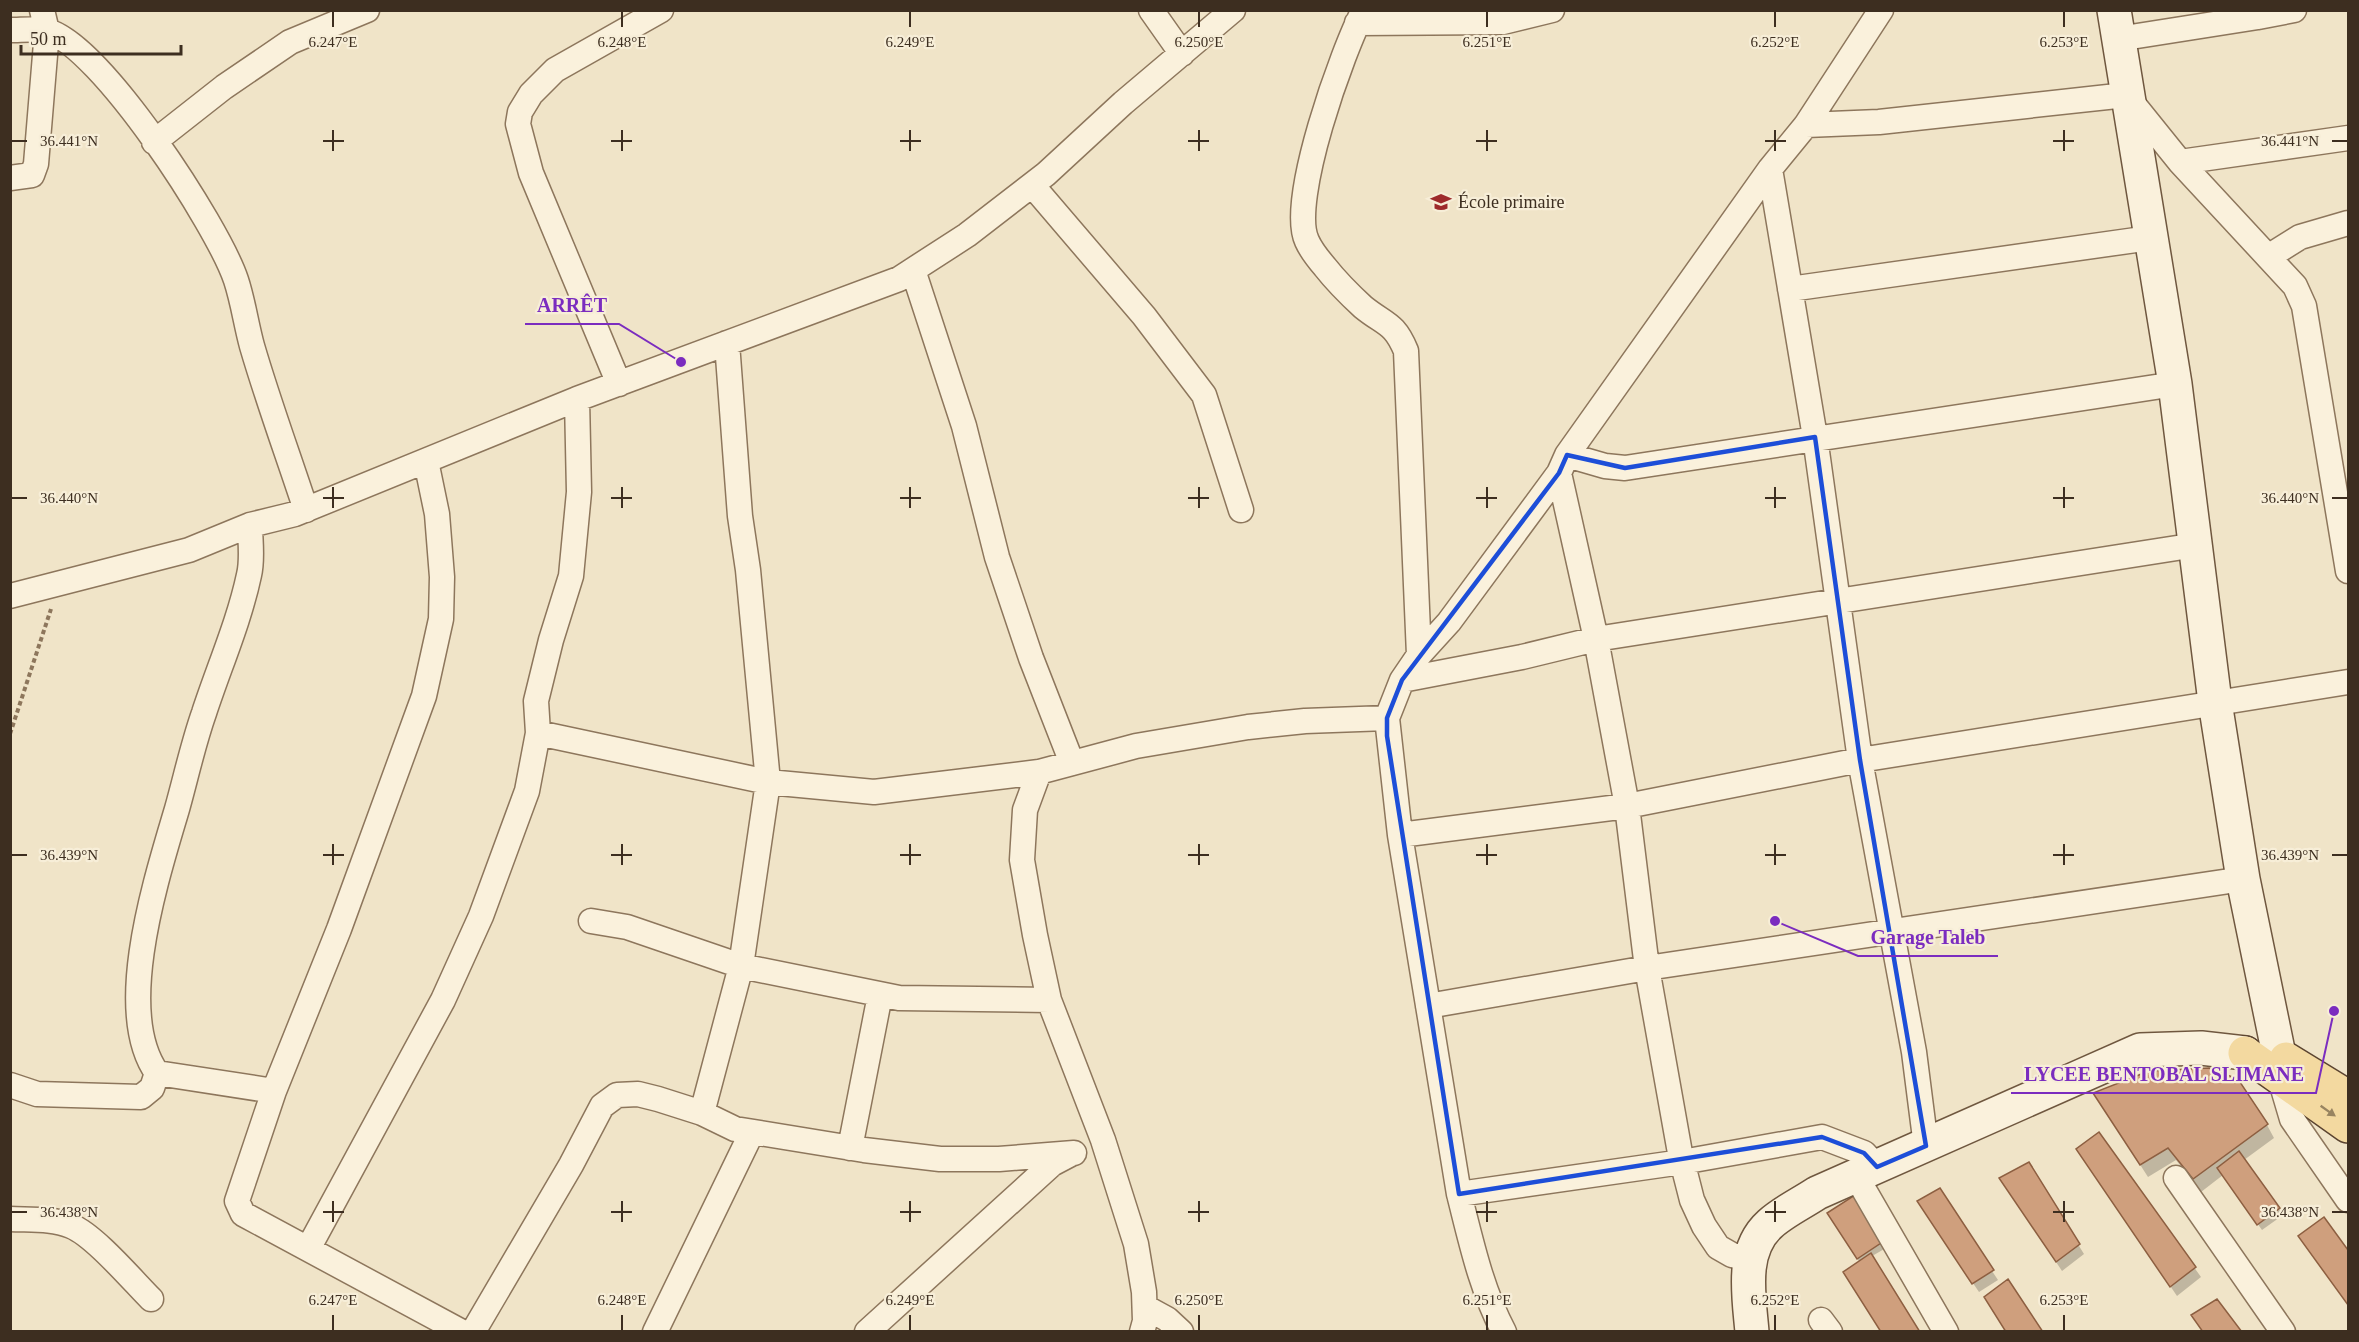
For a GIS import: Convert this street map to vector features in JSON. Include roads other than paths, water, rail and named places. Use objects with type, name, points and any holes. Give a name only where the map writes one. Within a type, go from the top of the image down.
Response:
[{"type":"main road","points":[[2116,25],[2175,384],[2215,702],[2243,879],[2279,1065],[2349,1126]]},
{"type":"main road","points":[[1752,1332],[1748,1287],[1750,1259],[1768,1225],[1817,1193],[1926,1146],[2106,1062],[2140,1050],[2201,1048],[2246,1053],[2279,1065],[2349,1097]]},
{"type":"street","points":[[154,142],[224,87],[290,42],[367,10]]},
{"type":"street","points":[[619,384],[531,173],[518,124],[520,112],[531,94],[555,70],[662,10]]},
{"type":"street","points":[[1151,10],[1182,54]]},
{"type":"street","points":[[10,596],[189,550],[250,525],[306,510],[577,399],[899,279],[967,235],[1032,185],[1233,10]]},
{"type":"street","points":[[1419,655],[1406,351],[1391,325],[1364,307],[1326,268],[1306,240],[1303,196],[1313,150],[1360,17],[1503,22],[1552,10]]},
{"type":"street","points":[[1504,1332],[1492,1309],[1473,1252],[1459,1194],[1400,835],[1387,718],[1402,680],[1419,655],[1449,622],[1770,169],[1806,125],[1881,10]]},
{"type":"street","points":[[2116,25],[2294,10]]},
{"type":"street","points":[[44,20],[81,51],[109,81],[192,192],[214,231],[236,279],[251,344],[306,510]]},
{"type":"street","points":[[10,30],[44,20]]},
{"type":"street","points":[[10,178],[32,175],[36,164],[44,20]]},
{"type":"street","points":[[1806,125],[1900,120],[2126,96],[2180,162],[2295,286],[2304,306],[2349,571]]},
{"type":"street","points":[[2180,162],[2349,138]]},
{"type":"street","points":[[1770,169],[1815,437],[1860,760],[1914,1052],[1926,1146]]},
{"type":"street","points":[[1032,185],[1144,316],[1204,395],[1241,510]]},
{"type":"street","points":[[2268,257],[2300,237],[2349,223]]},
{"type":"street","points":[[1790,289],[2150,238]]},
{"type":"street","points":[[913,270],[964,426],[997,557],[1031,658],[1072,763]]},
{"type":"street","points":[[702,1113],[741,966],[768,782],[748,570],[740,516],[727,343]]},
{"type":"street","points":[[1563,464],[1625,468],[1815,437],[2175,384]]},
{"type":"street","points":[[308,1249],[443,1000],[466,948],[527,791],[538,733],[536,701],[551,640],[571,576],[579,492],[577,399]]},
{"type":"street","points":[[426,461],[437,514],[442,577],[441,619],[424,696],[339,928],[274,1091],[237,1201],[243,1214],[308,1249],[424,1322],[462,1332]]},
{"type":"street","points":[[1563,464],[1627,806],[1647,968],[1682,1162],[1692,1200],[1718,1247],[1732,1255],[1750,1259]]},
{"type":"street","points":[[250,525],[250,572],[230,641],[203,715],[150,907],[142,957],[138,1020],[146,1057],[157,1073],[274,1091]]},
{"type":"street","points":[[1402,680],[1522,657],[1596,639],[1838,603],[2196,545]]},
{"type":"street","points":[[1400,835],[1627,806],[1860,760],[2349,682]]},
{"type":"street","points":[[538,733],[768,782],[874,792],[1039,772],[1136,746],[1248,727],[1305,721],[1387,718]]},
{"type":"street","points":[[1039,772],[1025,810],[1022,860],[1035,935],[1049,1000],[1102,1140],[1136,1244],[1145,1307],[1142,1332]]},
{"type":"street","points":[[1428,1006],[1647,968],[2243,879]]},
{"type":"street","points":[[591,921],[627,927],[741,966],[899,999],[1049,1000]]},
{"type":"street","points":[[850,1148],[880,994]]},
{"type":"street","points":[[2279,1065],[2292,1119],[2349,1200]]},
{"type":"street","points":[[10,1084],[37,1095],[141,1097],[152,1088],[157,1073]]},
{"type":"street","points":[[473,1332],[571,1165],[602,1106],[617,1095],[638,1094],[702,1113],[735,1129],[940,1160],[999,1160],[1074,1153]]},
{"type":"street","points":[[655,1332],[752,1132]]},
{"type":"street","points":[[1459,1194],[1682,1162],[1822,1137],[1864,1153],[1867,1171],[1946,1332]]},
{"type":"street","points":[[867,1332],[1052,1164],[1102,1140]]},
{"type":"street","points":[[2176,1178],[2283,1332]]},
{"type":"street","points":[[10,1219],[47,1221],[71,1226],[85,1234],[151,1299]]},
{"type":"street","points":[[1145,1307],[1167,1319],[1181,1332]]},
{"type":"place","name":"École primaire","points":[[1441,202]]},
{"type":"place","name":"ARRÊT","points":[[681,362]]},
{"type":"place","name":"Garage Taleb","points":[[1775,921]]},
{"type":"place","name":"LYCEE BENTOBAL SLIMANE","points":[[2334,1011]]}]
